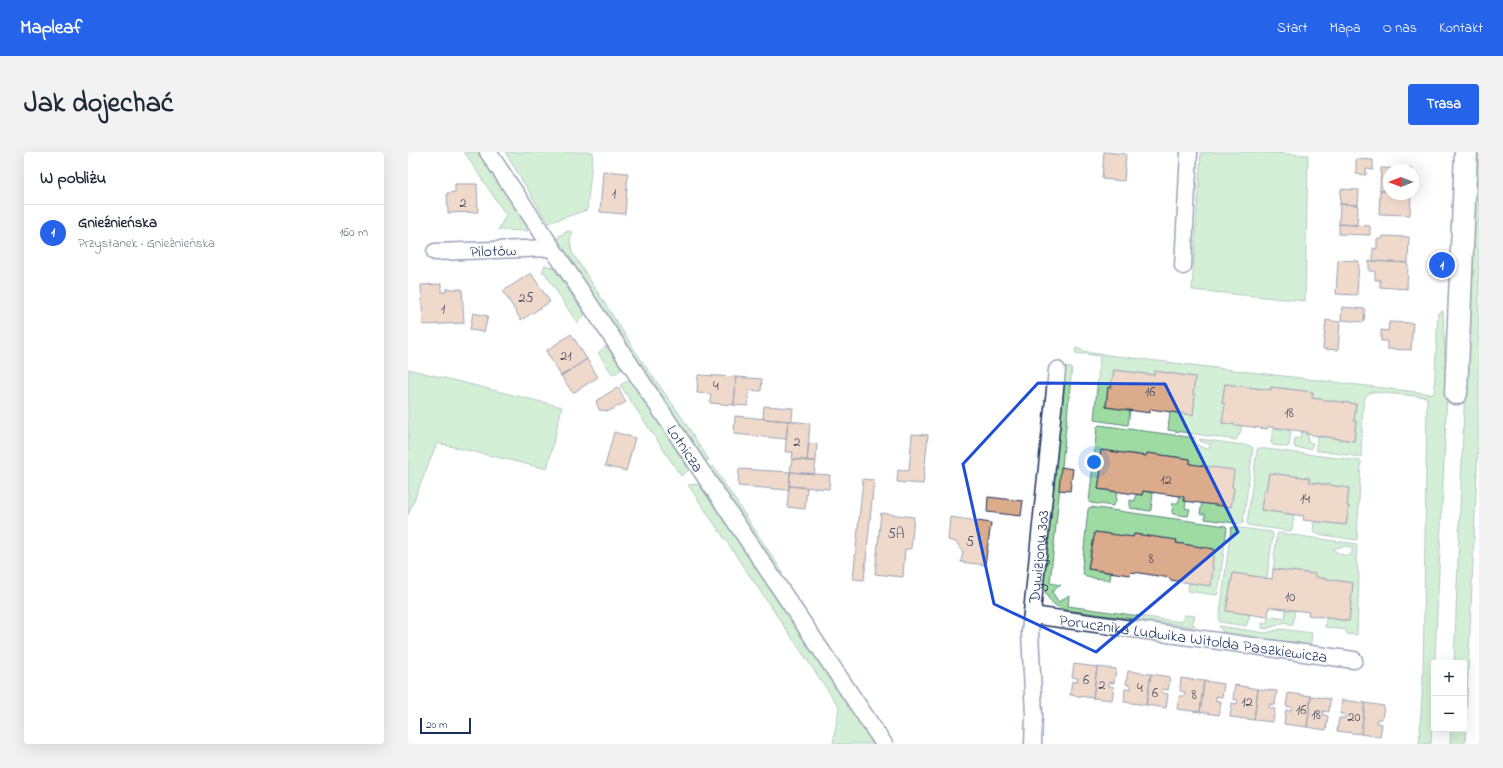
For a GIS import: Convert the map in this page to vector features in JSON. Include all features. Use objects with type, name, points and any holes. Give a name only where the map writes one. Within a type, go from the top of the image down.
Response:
[{"type":"street","name":"Lotnicza","points":[[488,152],[884,744]]},
{"type":"street","points":[[1183,266],[1189,152]]},
{"type":"street","points":[[1456,393],[1466,152]]},
{"type":"street","name":"Pilotów","points":[[435,252],[552,248]]},
{"type":"street","name":"Dywizjonu 303","points":[[1033,744],[1034,715],[1030,648],[1032,616],[1058,370]]},
{"type":"street","name":"Porucznika Ludwika Witolda Paszkiewicza","points":[[1032,616],[1354,660]]},
{"type":"highlighted area","points":[[1038,383],[1165,384],[1238,532],[1096,652],[994,604],[963,464]]},
{"type":"green space","points":[[464,152],[477,152],[527,224],[528,231],[498,230],[506,215]]},
{"type":"green space","points":[[505,152],[593,152],[587,210],[548,223]]},
{"type":"green space","points":[[1201,152],[1250,152],[1308,155],[1305,301],[1192,290]]},
{"type":"green space","points":[[1474,152],[1479,152],[1479,424],[1467,698],[1467,660],[1454,660]]},
{"type":"green space","points":[[568,231],[573,232],[570,241],[572,252],[643,363],[679,413],[709,460],[703,462],[558,244],[557,240],[560,235]]},
{"type":"green space","points":[[545,265],[554,268],[585,315],[577,323],[545,273],[542,272]]},
{"type":"green space","points":[[1443,311],[1447,396],[1435,660],[1431,660],[1431,744],[1419,744],[1423,681],[1427,397],[1372,392],[1368,394],[1363,405],[1361,457],[1317,451],[1317,436],[1354,441],[1356,404],[1312,398],[1312,392],[1271,387],[1271,390],[1225,384],[1222,403],[1225,404],[1222,423],[1242,426],[1236,440],[1168,430],[1170,412],[1193,415],[1195,377],[1155,371],[1154,375],[1114,370],[1111,388],[1108,387],[1106,407],[1130,410],[1128,425],[1094,420],[1100,356],[1075,353],[1076,348],[1091,353],[1434,394],[1438,313]]},
{"type":"green space","points":[[606,346],[622,369],[613,375],[598,353]]},
{"type":"green space","points":[[1066,367],[1072,368],[1050,583],[1061,585],[1052,592],[1059,602],[1069,595],[1068,606],[1182,622],[1184,615],[1195,616],[1192,624],[1195,625],[1194,627],[1066,610],[1053,604],[1046,593],[1044,583]]},
{"type":"green space","points":[[408,369],[562,407],[547,469],[437,443],[408,515]]},
{"type":"green space","points":[[631,379],[689,470],[681,476],[620,385]]},
{"type":"green space","points":[[1099,425],[1196,438],[1193,440],[1195,444],[1206,449],[1211,445],[1200,441],[1199,439],[1251,446],[1253,448],[1243,523],[1241,524],[1205,519],[1205,514],[1200,514],[1202,503],[1231,507],[1233,488],[1190,464],[1190,459],[1147,453],[1146,456],[1101,450],[1099,469],[1101,470],[1098,489],[1117,492],[1116,501],[1113,506],[1089,502],[1097,427]]},
{"type":"green space","points":[[1273,428],[1291,431],[1289,446],[1273,445],[1271,443]]},
{"type":"green space","points":[[1301,432],[1308,435],[1308,442],[1313,443],[1311,449],[1295,448],[1295,438],[1300,439]]},
{"type":"green space","points":[[1258,448],[1361,461],[1357,540],[1317,534],[1313,532],[1314,521],[1346,525],[1349,506],[1347,506],[1349,488],[1309,482],[1309,478],[1269,473],[1261,510],[1294,515],[1292,530],[1289,531],[1248,525],[1247,523]]},
{"type":"green space","points":[[713,466],[783,573],[778,576],[707,469]]},
{"type":"green space","points":[[698,484],[875,744],[833,744],[839,707],[688,485]]},
{"type":"green space","points":[[1143,491],[1153,493],[1151,510],[1130,508],[1130,500],[1135,501],[1136,494],[1142,495]]},
{"type":"green space","points":[[1180,496],[1184,497],[1184,501],[1186,501],[1185,508],[1190,509],[1188,516],[1173,514],[1172,512],[1173,503],[1178,503]]},
{"type":"green space","points":[[1090,507],[1226,526],[1227,528],[1218,594],[1188,591],[1189,583],[1211,586],[1214,549],[1134,534],[1133,537],[1091,550],[1088,569],[1111,573],[1110,580],[1086,577],[1082,568],[1088,509]]},
{"type":"green space","points":[[1231,528],[1272,532],[1273,534],[1267,578],[1233,573],[1226,611],[1250,614],[1246,626],[1219,621]]},
{"type":"green space","points":[[1278,533],[1357,544],[1356,560],[1359,575],[1357,635],[1347,634],[1346,630],[1325,627],[1326,618],[1349,621],[1353,583],[1315,577],[1315,574],[1273,569]],"holes":[[[1345,546],[1352,548],[1352,554],[1348,556],[1340,554],[1332,549]]]},
{"type":"green space","points":[[1286,609],[1295,610],[1293,624],[1291,626],[1288,622],[1266,629],[1262,628],[1262,623],[1267,623],[1268,616],[1285,619]]},
{"type":"green space","points":[[1219,626],[1266,633],[1281,629],[1312,633],[1310,650],[1303,644],[1296,642],[1280,642],[1231,635],[1222,631]]},
{"type":"green space","points":[[1451,732],[1466,732],[1465,744],[1450,744]]},
{"type":"building","points":[[1104,152],[1126,154],[1124,181],[1102,179]]},
{"type":"building","points":[[1356,159],[1373,160],[1373,170],[1366,169],[1366,175],[1356,174]]},
{"type":"building","points":[[1381,168],[1383,168],[1383,191],[1380,191]]},
{"type":"building","points":[[603,171],[628,173],[625,214],[600,212]]},
{"type":"building","points":[[455,184],[477,184],[478,212],[448,213],[447,193],[455,192]]},
{"type":"building","points":[[1341,189],[1359,190],[1358,205],[1340,204]]},
{"type":"building","points":[[1380,191],[1383,191],[1383,200],[1411,200],[1410,215],[1379,214]]},
{"type":"building","points":[[1340,204],[1358,205],[1357,225],[1339,224]]},
{"type":"building","points":[[1339,224],[1370,226],[1370,235],[1339,234]]},
{"type":"building","points":[[1383,236],[1409,237],[1408,263],[1373,261],[1373,248],[1377,249],[1377,239],[1382,239]]},
{"type":"building","points":[[1338,260],[1359,261],[1357,295],[1336,294]]},
{"type":"building","points":[[1369,261],[1408,263],[1407,289],[1380,287],[1380,280],[1375,280],[1375,271],[1369,271]]},
{"type":"building","points":[[531,273],[550,302],[521,320],[503,291]]},
{"type":"building","points":[[441,284],[441,292],[446,292],[446,289],[462,289],[464,323],[423,325],[421,285]]},
{"type":"building","points":[[1342,307],[1365,309],[1364,322],[1341,320]]},
{"type":"building","points":[[473,313],[488,316],[484,332],[470,330]]},
{"type":"building","points":[[1326,320],[1340,322],[1338,350],[1323,349]]},
{"type":"building","points":[[1389,322],[1413,323],[1411,350],[1387,349],[1387,341],[1381,341],[1381,330],[1388,331]]},
{"type":"building","points":[[571,334],[587,359],[561,376],[546,351]]},
{"type":"building","points":[[587,359],[598,377],[573,393],[561,376]]},
{"type":"building","points":[[1114,370],[1154,375],[1154,371],[1195,377],[1193,415],[1150,409],[1150,413],[1106,407],[1108,387],[1111,388]]},
{"type":"building","points":[[698,375],[736,377],[734,405],[710,403],[711,394],[697,393]]},
{"type":"building","points":[[736,377],[762,379],[761,391],[749,390],[748,406],[734,405]]},
{"type":"building","points":[[1225,384],[1271,390],[1271,387],[1313,392],[1312,398],[1356,404],[1354,441],[1272,427],[1267,427],[1267,429],[1222,423],[1225,404],[1222,403]]},
{"type":"building","points":[[618,387],[626,402],[609,411],[599,410],[596,401]]},
{"type":"building","points":[[764,406],[793,408],[792,421],[763,419]]},
{"type":"building","points":[[735,416],[788,421],[786,439],[734,434]]},
{"type":"building","points":[[788,421],[810,423],[807,461],[792,459],[793,452],[785,452]]},
{"type":"building","points":[[614,432],[635,438],[626,471],[605,466]]},
{"type":"building","points":[[912,434],[928,435],[923,484],[897,482],[898,470],[909,471]]},
{"type":"building","points":[[809,443],[817,444],[816,461],[807,461]]},
{"type":"building","points":[[1101,450],[1146,456],[1147,453],[1190,459],[1190,464],[1234,470],[1232,487],[1234,488],[1231,507],[1184,501],[1184,497],[1180,496],[1143,491],[1142,495],[1098,489],[1101,470],[1099,469]]},
{"type":"building","points":[[792,459],[816,461],[814,474],[790,472]]},
{"type":"building","points":[[1061,467],[1073,469],[1070,491],[1059,490]]},
{"type":"building","points":[[739,469],[790,472],[789,490],[738,486]]},
{"type":"building","points":[[790,472],[830,475],[829,489],[789,486]]},
{"type":"building","points":[[1269,473],[1310,478],[1309,482],[1349,488],[1347,506],[1349,506],[1346,525],[1303,520],[1304,516],[1261,510],[1264,490],[1266,491]]},
{"type":"building","points":[[863,479],[874,480],[864,580],[853,579]]},
{"type":"building","points":[[789,486],[807,488],[805,509],[787,507]]},
{"type":"building","points":[[988,497],[1023,501],[1021,516],[987,512]]},
{"type":"building","points":[[881,513],[914,517],[911,549],[905,549],[903,577],[875,574]]},
{"type":"building","points":[[950,517],[991,523],[985,565],[961,562],[963,552],[956,542],[948,540]]},
{"type":"building","points":[[1095,532],[1133,537],[1134,534],[1177,540],[1176,543],[1214,549],[1211,586],[1170,580],[1170,578],[1140,573],[1131,572],[1130,575],[1088,569]]},
{"type":"building","points":[[1273,569],[1315,574],[1315,577],[1353,583],[1349,621],[1308,615],[1309,612],[1269,607],[1268,617],[1226,611],[1233,573],[1272,579]]},
{"type":"building","points":[[1074,664],[1097,667],[1093,698],[1070,695],[1072,681],[1077,682],[1078,678],[1072,677]]},
{"type":"building","points":[[1097,667],[1116,669],[1114,683],[1109,682],[1109,686],[1114,687],[1112,700],[1093,698]]},
{"type":"building","points":[[1128,671],[1151,674],[1146,705],[1124,702],[1125,689],[1131,689],[1131,685],[1126,684]]},
{"type":"building","points":[[1151,674],[1170,677],[1168,690],[1163,689],[1162,693],[1168,694],[1166,708],[1146,705]]},
{"type":"building","points":[[1181,678],[1204,681],[1200,712],[1177,709],[1179,696],[1184,696],[1185,692],[1180,691]]},
{"type":"building","points":[[1204,681],[1224,684],[1222,697],[1216,696],[1216,701],[1221,701],[1219,715],[1200,712]]},
{"type":"building","points":[[1235,685],[1258,689],[1254,720],[1230,717],[1232,703],[1237,704],[1238,700],[1233,699]]},
{"type":"building","points":[[1258,689],[1277,691],[1275,705],[1270,704],[1269,708],[1275,709],[1273,722],[1254,720]]},
{"type":"building","points":[[1288,693],[1311,696],[1307,727],[1284,724],[1286,710],[1291,711],[1292,707],[1286,706]]},
{"type":"building","points":[[1311,696],[1330,699],[1329,712],[1323,711],[1323,715],[1328,716],[1326,730],[1307,727]]},
{"type":"building","points":[[1342,700],[1365,703],[1361,734],[1337,731],[1339,718],[1345,718],[1345,714],[1340,714]]},
{"type":"building","points":[[1365,703],[1384,706],[1382,719],[1377,719],[1376,723],[1382,724],[1380,737],[1361,734]]},
{"type":"place","name":"Gnieźnieńska","points":[[1442,265]]}]
